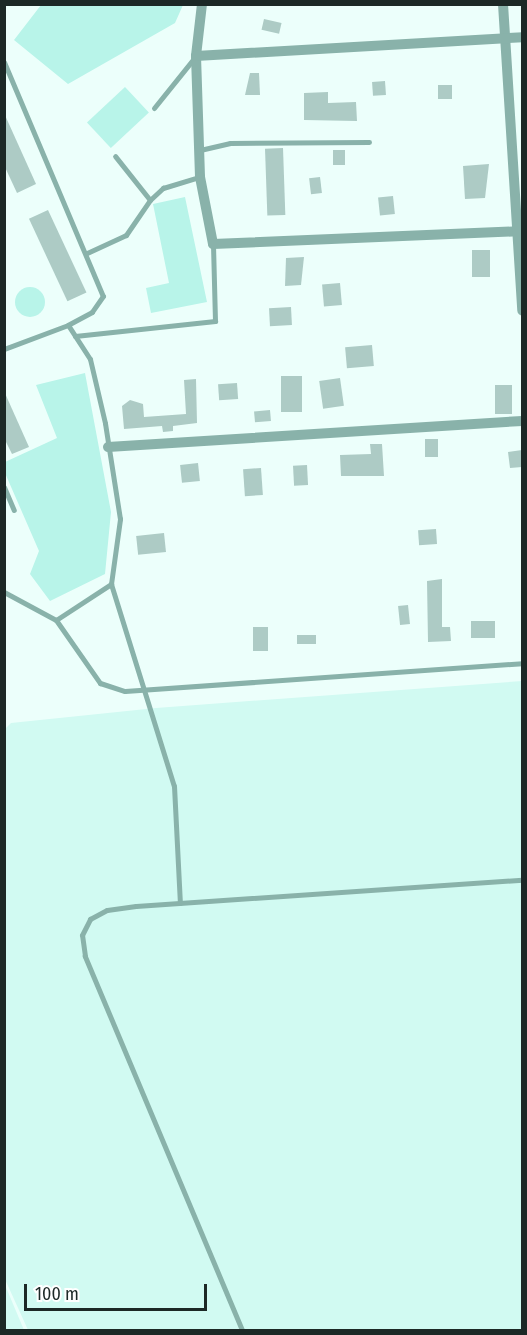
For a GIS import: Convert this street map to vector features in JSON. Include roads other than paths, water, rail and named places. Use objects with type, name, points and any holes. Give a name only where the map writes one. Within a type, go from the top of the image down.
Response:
[{"type":"street","points":[[202,4],[196,56],[200,177],[213,244],[520,231]]},
{"type":"street","points":[[503,4],[520,231],[522,310]]},
{"type":"street","points":[[196,56],[522,37]]},
{"type":"street","points":[[108,447],[522,421]]},
{"type":"lane","points":[[154,108],[196,56]]},
{"type":"lane","points":[[4,62],[100,283],[102,303],[68,325],[4,349]]},
{"type":"lane","points":[[200,150],[230,143],[369,142]]},
{"type":"lane","points":[[115,156],[150,201]]},
{"type":"lane","points":[[87,253],[126,235],[150,201],[163,188],[200,177]]},
{"type":"lane","points":[[75,336],[215,321],[213,244]]},
{"type":"lane","points":[[68,325],[90,359],[120,519],[111,584],[174,786],[180,903]]},
{"type":"lane","points":[[4,487],[14,510]]},
{"type":"lane","points":[[56,620],[111,584]]},
{"type":"lane","points":[[4,592],[56,620],[100,683],[124,691],[522,663]]},
{"type":"lane","points":[[242,1330],[85,957],[82,935],[90,919],[107,910],[180,903],[522,880]]}]
